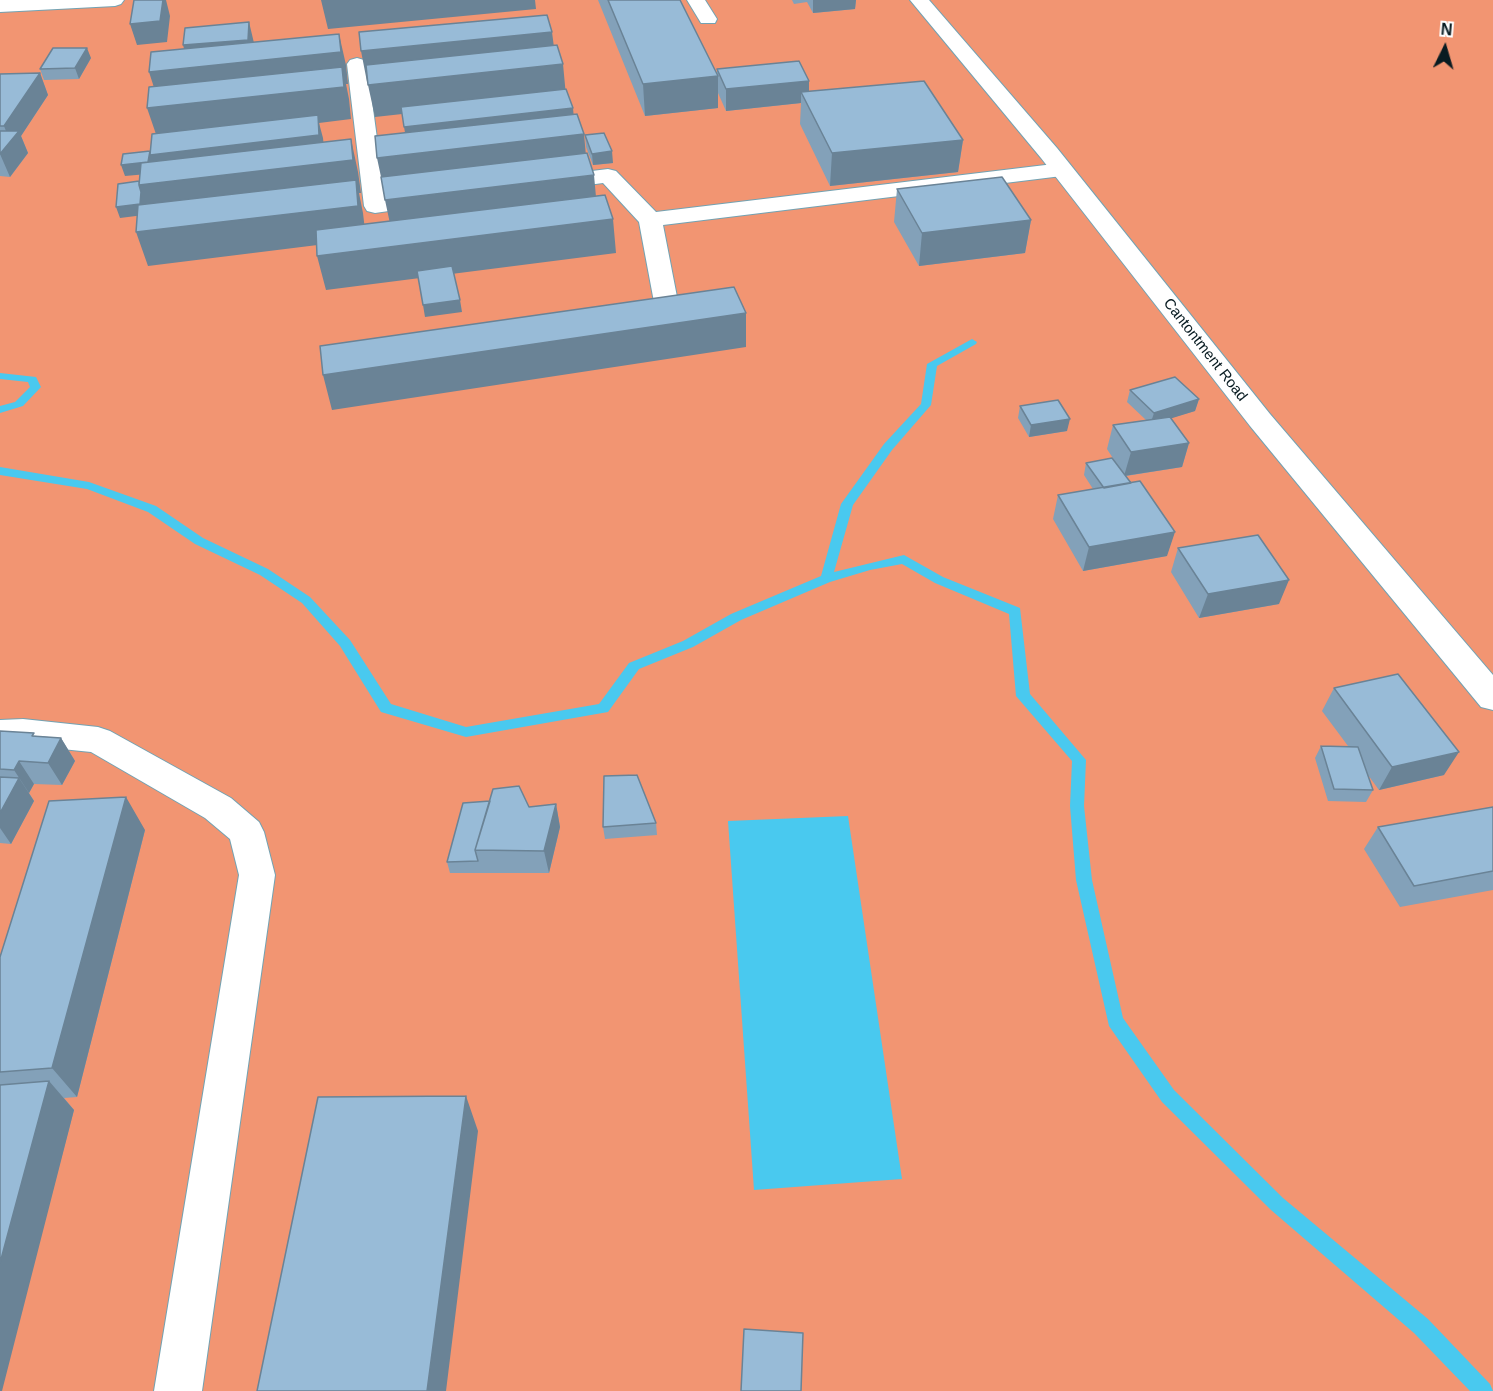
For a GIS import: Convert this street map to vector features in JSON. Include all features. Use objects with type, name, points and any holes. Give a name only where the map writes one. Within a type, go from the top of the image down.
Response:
[{"type":"street","points":[[0,6],[115,0]]},
{"type":"street","points":[[696,0],[708,19]]},
{"type":"street","name":"Cantontment Road","points":[[919,0],[1062,170],[1260,420],[1493,699]]},
{"type":"street","points":[[357,64],[375,206],[445,197]]},
{"type":"street","points":[[337,94],[383,89]]},
{"type":"street","points":[[347,164],[393,159]]},
{"type":"street","points":[[650,220],[1062,170]]},
{"type":"street","points":[[527,186],[608,176],[650,220],[666,302]]},
{"type":"street","points":[[0,733],[23,732],[98,740],[218,808],[246,831],[257,875],[178,1391]]},
{"type":"shaded area","points":[[0,0],[1493,0],[1493,1391],[0,1391]]},
{"type":"water","points":[[848,816],[902,1179],[754,1190],[728,821]]},
{"type":"building","points":[[134,0],[163,0],[160,21],[130,24]]},
{"type":"building","points":[[608,0],[680,0],[718,76],[643,84]]},
{"type":"building","points":[[547,15],[552,32],[361,51],[359,32]]},
{"type":"building","points":[[249,22],[248,40],[183,45],[185,28]]},
{"type":"building","points":[[339,34],[341,52],[149,72],[151,52]]},
{"type":"building","points":[[557,45],[563,64],[368,85],[366,65]]},
{"type":"building","points":[[53,48],[87,48],[75,68],[40,69]]},
{"type":"building","points":[[799,61],[809,81],[726,89],[717,69]]},
{"type":"building","points":[[342,67],[344,87],[147,108],[149,87]]},
{"type":"building","points":[[40,73],[4,126],[0,126],[0,74]]},
{"type":"building","points":[[924,81],[963,140],[832,153],[801,92]]},
{"type":"building","points":[[566,89],[573,108],[404,127],[401,107]]},
{"type":"building","points":[[577,114],[584,134],[377,158],[375,136]]},
{"type":"building","points":[[318,115],[319,135],[150,155],[152,134]]},
{"type":"building","points":[[0,131],[19,131],[0,154]]},
{"type":"building","points":[[604,133],[612,151],[592,154],[585,135]]},
{"type":"building","points":[[351,139],[353,160],[139,185],[141,163]]},
{"type":"building","points":[[150,151],[148,162],[121,165],[123,154]]},
{"type":"building","points":[[587,153],[594,175],[385,200],[381,177]]},
{"type":"building","points":[[1002,177],[1031,220],[922,233],[897,189]]},
{"type":"building","points":[[356,180],[358,206],[136,232],[138,205]]},
{"type":"building","points":[[139,181],[140,204],[116,207],[118,184]]},
{"type":"building","points":[[605,195],[613,219],[317,256],[316,230]]},
{"type":"building","points":[[452,266],[460,300],[423,305],[417,271]]},
{"type":"building","points":[[734,287],[746,313],[323,375],[320,346]]},
{"type":"building","points":[[1175,377],[1199,399],[1154,413],[1130,390]]},
{"type":"building","points":[[1058,400],[1070,419],[1031,425],[1020,406]]},
{"type":"building","points":[[1170,417],[1189,443],[1131,452],[1113,425]]},
{"type":"building","points":[[1112,458],[1131,483],[1104,488],[1086,463]]},
{"type":"building","points":[[1140,481],[1175,532],[1089,547],[1058,495]]},
{"type":"building","points":[[1258,535],[1289,580],[1208,594],[1178,548]]},
{"type":"building","points":[[1398,674],[1459,752],[1392,767],[1334,688]]},
{"type":"building","points":[[0,731],[34,733],[32,736],[61,738],[48,763],[19,761],[14,770],[0,769]]},
{"type":"building","points":[[1321,746],[1358,747],[1373,790],[1334,789]]},
{"type":"building","points":[[637,775],[656,823],[603,827],[604,776]]},
{"type":"building","points":[[0,777],[19,778],[0,813]]},
{"type":"building","points":[[519,786],[529,807],[556,804],[544,851],[475,850],[493,789]]},
{"type":"building","points":[[126,797],[52,1068],[0,1072],[0,957],[49,801]]},
{"type":"building","points":[[490,801],[475,850],[478,861],[447,862],[463,803]]},
{"type":"building","points":[[1493,807],[1493,871],[1414,886],[1378,827]]},
{"type":"building","points":[[49,1081],[0,1263],[0,1085]]},
{"type":"building","points":[[466,1096],[427,1391],[257,1391],[318,1097]]},
{"type":"building","points":[[744,1329],[803,1333],[801,1391],[741,1391]]},
{"type":"waterway","points":[[826,579],[847,504],[888,447],[926,405],[932,364],[972,342]]},
{"type":"waterway","points":[[0,376],[32,379],[36,387],[19,404],[0,410]]},
{"type":"waterway","points":[[0,471],[89,486],[152,509],[199,541],[264,572],[306,600],[345,643],[386,708],[466,732],[603,708],[634,666],[688,644],[736,617],[826,579]]},
{"type":"waterway","points":[[826,579],[904,559],[939,580],[1015,611],[1023,696],[1079,760],[1077,806],[1084,880],[1115,1021],[1168,1096],[1277,1204],[1421,1326],[1483,1391]]}]
